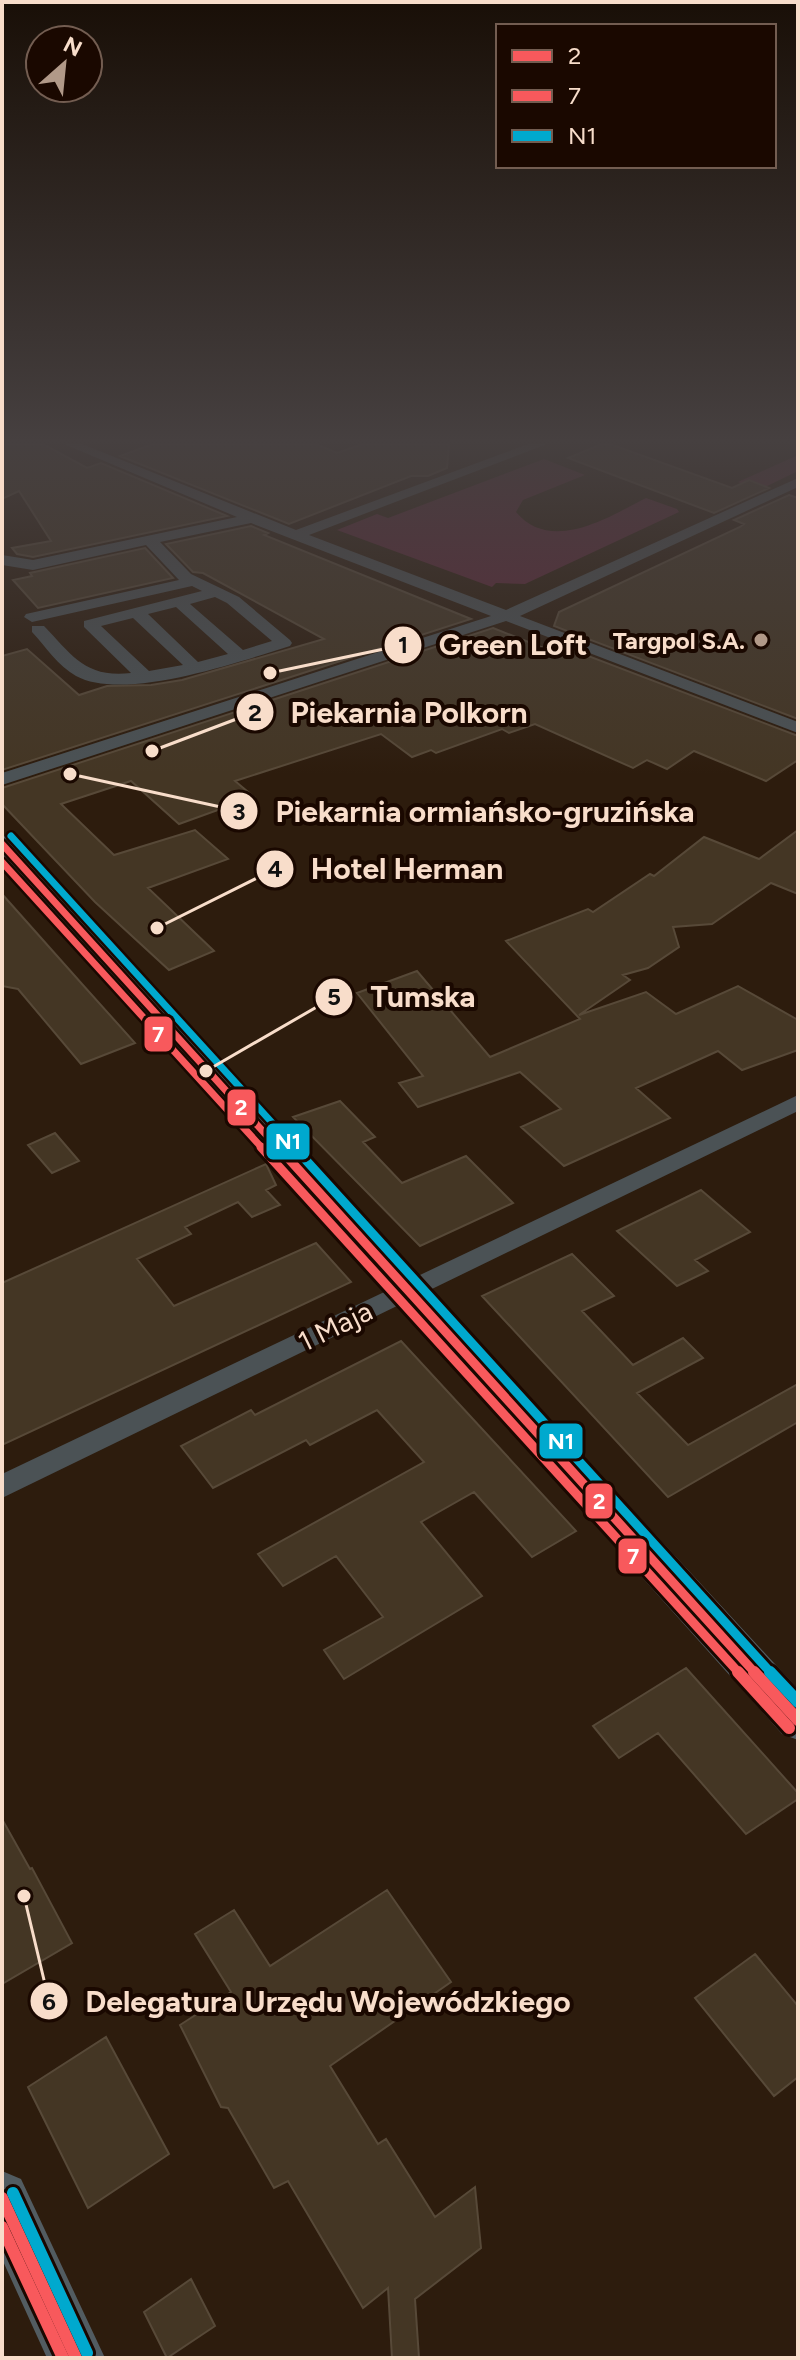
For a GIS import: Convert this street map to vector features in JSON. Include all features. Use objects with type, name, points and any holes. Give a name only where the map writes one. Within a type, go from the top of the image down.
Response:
[{"type":"street","points":[[2,560],[33,565],[86,554]]},
{"type":"street","points":[[164,554],[194,581],[233,600],[284,643],[146,678],[101,681],[82,673],[35,623],[194,581]]},
{"type":"street","points":[[346,554],[798,728]]},
{"type":"street","points":[[2,779],[506,616],[641,554]]},
{"type":"street","points":[[146,678],[90,624],[218,592]]},
{"type":"street","points":[[179,602],[239,655]]},
{"type":"street","points":[[136,612],[193,666]]},
{"type":"street","points":[[2,844],[798,1720]]},
{"type":"street","name":"1 Maja","points":[[2,1487],[798,1102]]},
{"type":"street","points":[[2,2198],[76,2358]]},
{"type":"shaded area","points":[[403,554],[589,554],[525,584],[496,583],[492,587]]},
{"type":"building","points":[[18,554],[47,554],[33,557]]},
{"type":"building","points":[[117,554],[151,554],[173,578],[38,608],[13,580],[32,576],[30,573]]},
{"type":"building","points":[[176,554],[311,554],[471,619],[2,770],[2,656],[27,649],[79,695],[107,686],[151,685],[182,680],[324,639],[203,573],[193,572]]},
{"type":"building","points":[[682,554],[798,554],[798,719],[554,626],[559,612]]},
{"type":"building","points":[[493,628],[546,649],[549,641],[798,736],[798,760],[766,781],[694,751],[667,769],[647,760],[633,768],[535,724],[509,733],[502,729],[436,753],[431,750],[412,757],[381,734],[235,781],[254,797],[179,824],[131,781],[61,804],[114,855],[195,830],[228,859],[148,888],[214,951],[169,970],[95,902],[2,804],[2,788]]},
{"type":"building","points":[[798,830],[798,894],[771,883],[712,924],[673,927],[679,947],[648,968],[623,975],[630,980],[579,1015],[646,992],[676,1014],[738,986],[798,1020],[798,1050],[742,1070],[718,1051],[636,1088],[670,1118],[564,1166],[521,1127],[561,1109],[520,1072],[418,1107],[399,1083],[423,1076],[357,993],[417,971],[490,1057],[580,1019],[506,941],[588,909],[593,912],[650,874],[654,876],[704,837],[759,859]]},
{"type":"building","points":[[2,894],[135,1043],[81,1064],[18,989],[2,986]]},
{"type":"building","points":[[340,1101],[375,1137],[363,1142],[402,1183],[466,1156],[513,1203],[420,1246],[293,1117]]},
{"type":"building","points":[[55,1133],[79,1161],[52,1173],[28,1145]]},
{"type":"building","points":[[266,1164],[276,1185],[266,1190],[280,1205],[252,1217],[238,1202],[185,1227],[191,1234],[137,1259],[174,1306],[316,1243],[351,1282],[2,1445],[2,1283]]},
{"type":"building","points":[[701,1190],[750,1232],[695,1260],[708,1271],[677,1286],[617,1231]]},
{"type":"building","points":[[572,1254],[614,1296],[582,1311],[633,1365],[683,1338],[703,1358],[637,1393],[688,1445],[798,1384],[798,1422],[668,1497],[482,1296]]},
{"type":"building","points":[[401,1341],[576,1531],[532,1557],[474,1492],[421,1522],[482,1596],[344,1679],[324,1650],[383,1617],[336,1556],[283,1586],[258,1554],[424,1462],[377,1410],[310,1445],[306,1440],[213,1488],[181,1446],[251,1410],[255,1415]]},
{"type":"building","points":[[686,1668],[798,1793],[798,1799],[746,1834],[658,1733],[619,1758],[593,1726]]},
{"type":"building","points":[[2,1819],[72,1943],[2,1984]]},
{"type":"building","points":[[387,1890],[451,1982],[330,2066],[378,2144],[386,2139],[435,2217],[475,2187],[481,2248],[415,2299],[419,2358],[392,2358],[388,2288],[363,2308],[288,2181],[274,2188],[228,2108],[221,2107],[180,2025],[231,1992],[195,1934],[234,1910],[270,1966]]},
{"type":"building","points":[[755,1954],[798,2006],[798,2077],[774,2096],[695,1998]]},
{"type":"building","points":[[106,2037],[169,2154],[88,2208],[28,2087]]},
{"type":"building","points":[[191,2279],[215,2326],[167,2358],[144,2312]]},
{"type":"transit line","name":"N1","points":[[11,836],[798,1702]]},
{"type":"transit line","name":"2","points":[[2,844],[798,1720]]},
{"type":"transit line","name":"7","points":[[2,862],[789,1728]]},
{"type":"transit line","name":"N1","points":[[13,2193],[87,2353]]},
{"type":"transit line","name":"2","points":[[2,2198],[76,2358]]},
{"type":"transit line","name":"7","points":[[2,2227],[63,2358]]},
{"type":"place","name":"Targpol S.A.","points":[[761,640]]},
{"type":"place","name":"Green Loft","points":[[270,673]]},
{"type":"place","name":"Piekarnia Polkorn","points":[[152,751]]},
{"type":"place","name":"Piekarnia ormiańsko-gruzińska","points":[[70,774]]},
{"type":"place","name":"Hotel Herman","points":[[157,928]]},
{"type":"place","name":"Tumska","points":[[206,1071]]},
{"type":"place","name":"Delegatura Urzędu Wojewódzkiego","points":[[24,1896]]}]
